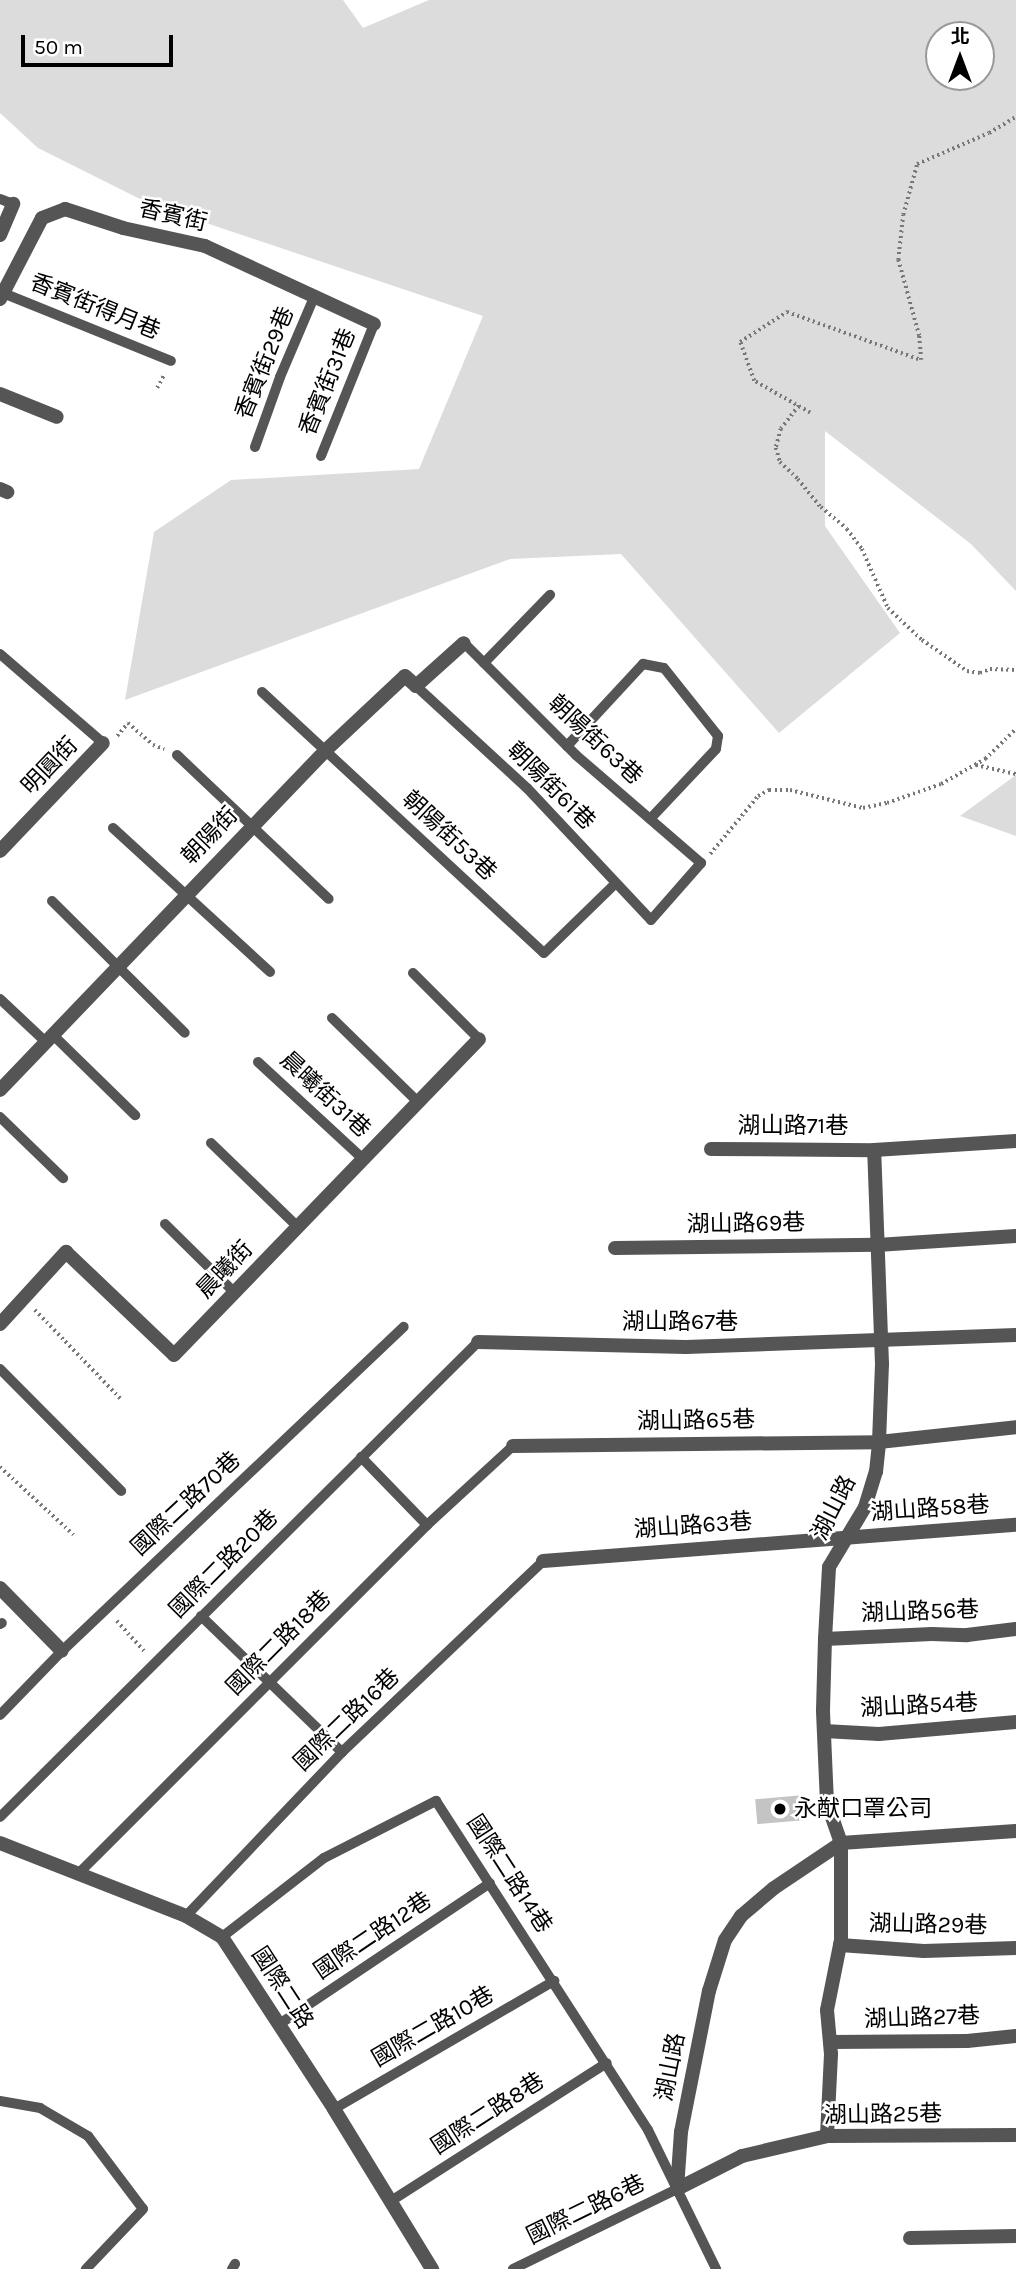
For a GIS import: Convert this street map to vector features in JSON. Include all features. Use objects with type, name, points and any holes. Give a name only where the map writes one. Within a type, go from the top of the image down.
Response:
[{"type":"street","points":[[0,235],[7,202]]},
{"type":"street","name":"香賓街","points":[[1,296],[41,218],[65,209],[123,228],[205,246],[374,324]]},
{"type":"street","points":[[0,394],[57,417]]},
{"type":"street","points":[[416,686],[464,643]]},
{"type":"street","name":"朝陽街","points":[[0,1090],[326,750],[405,676],[416,686]]},
{"type":"street","name":"明圓街","points":[[0,851],[103,743]]},
{"type":"street","name":"晨曦街","points":[[0,1324],[66,1252],[174,1355],[479,1039]]},
{"type":"street","name":"湖山路71巷","points":[[711,1149],[874,1150],[1016,1141]]},
{"type":"street","name":"湖山路","points":[[827,2136],[830,2042],[827,2010],[840,1945],[841,1843],[827,1802],[824,1731],[825,1639],[829,1567],[865,1507],[876,1472],[882,1340],[874,1150]]},
{"type":"street","name":"湖山路69巷","points":[[615,1248],[877,1245],[1016,1236]]},
{"type":"street","name":"湖山路67巷","points":[[478,1342],[686,1347],[1016,1335]]},
{"type":"street","name":"湖山路65巷","points":[[513,1446],[879,1442],[1016,1427]]},
{"type":"street","name":"湖山路58巷","points":[[847,1537],[1016,1525]]},
{"type":"street","name":"湖山路63巷","points":[[543,1560],[847,1537]]},
{"type":"street","points":[[0,1588],[62,1651]]},
{"type":"street","name":"湖山路56巷","points":[[825,1639],[932,1633],[967,1635],[1016,1629]]},
{"type":"street","name":"湖山路54巷","points":[[824,1731],[879,1734],[1016,1722]]},
{"type":"street","name":"湖山路","points":[[677,2189],[681,2132],[709,1991],[725,1940],[741,1916],[774,1888],[841,1843],[1016,1831]]},
{"type":"street","name":"國際二路","points":[[0,1843],[186,1916],[222,1937],[334,2109],[432,2269]]},
{"type":"street","name":"湖山路29巷","points":[[840,1945],[924,1951],[1016,1948]]},
{"type":"street","name":"湖山路27巷","points":[[830,2042],[967,2041],[1016,2036]]},
{"type":"street","name":"湖山路25巷","points":[[677,2189],[742,2156],[827,2136],[1016,2135]]},
{"type":"street","points":[[910,2238],[1016,2236]]},
{"type":"lane","name":"香賓街29巷","points":[[255,447],[315,295]]},
{"type":"lane","name":"香賓街得月巷","points":[[1,296],[171,361]]},
{"type":"lane","name":"香賓街31巷","points":[[321,456],[374,324]]},
{"type":"lane","points":[[484,663],[550,595]]},
{"type":"lane","name":"朝陽街63巷","points":[[464,643],[567,746],[701,863]]},
{"type":"lane","points":[[0,654],[103,743]]},
{"type":"lane","points":[[567,746],[643,664],[664,668],[718,736],[716,749],[650,819]]},
{"type":"lane","name":"朝陽街61巷","points":[[416,686],[527,788],[651,920],[701,863]]},
{"type":"lane","name":"朝陽街53巷","points":[[262,692],[544,953],[616,883]]},
{"type":"lane","points":[[177,755],[329,899]]},
{"type":"lane","points":[[113,828],[270,972]]},
{"type":"lane","points":[[52,901],[185,1033]]},
{"type":"lane","points":[[413,973],[479,1039]]},
{"type":"lane","points":[[0,999],[50,1038],[135,1115]]},
{"type":"lane","points":[[332,1018],[418,1101]]},
{"type":"lane","name":"晨曦街31巷","points":[[258,1062],[363,1159]]},
{"type":"lane","points":[[0,1116],[63,1178]]},
{"type":"lane","points":[[211,1143],[298,1227]]},
{"type":"lane","points":[[165,1224],[235,1293]]},
{"type":"lane","name":"國際二路70巷","points":[[0,1715],[62,1651],[404,1327]]},
{"type":"lane","name":"國際二路20巷","points":[[0,1817],[478,1342]]},
{"type":"lane","points":[[0,1369],[121,1491]]},
{"type":"lane","name":"國際二路18巷","points":[[79,1874],[427,1525],[513,1446]]},
{"type":"lane","points":[[361,1457],[427,1525]]},
{"type":"lane","name":"國際二路16巷","points":[[186,1916],[342,1752],[543,1560]]},
{"type":"lane","points":[[201,1616],[342,1752]]},
{"type":"lane","name":"國際二路14巷","points":[[222,1937],[324,1858],[436,1801],[648,2130],[716,2269]]},
{"type":"lane","name":"國際二路12巷","points":[[278,2025],[490,1883]]},
{"type":"lane","name":"國際二路10巷","points":[[334,2109],[554,1981]]},
{"type":"lane","name":"國際二路8巷","points":[[391,2201],[607,2063]]},
{"type":"lane","points":[[0,2101],[40,2108],[88,2136],[144,2209],[86,2269]]},
{"type":"lane","name":"國際二路6巷","points":[[513,2269],[677,2189]]},
{"type":"path","points":[[810,413],[754,381],[740,342],[787,312],[921,360],[919,336],[898,260],[903,215],[917,164],[989,133],[1016,117]]},
{"type":"path","points":[[799,406],[782,429],[776,448],[780,462],[821,507],[847,529],[862,549],[888,608],[922,639],[967,671],[980,673],[990,669],[1016,670]]},
{"type":"path","points":[[103,743],[113,740],[128,723],[153,745],[177,755]]},
{"type":"path","points":[[701,863],[758,796],[769,790],[789,790],[863,808],[887,803],[941,784],[985,759],[1016,729]]},
{"type":"path","points":[[976,765],[1016,774]]},
{"type":"path","points":[[24,1298],[121,1399]]},
{"type":"path","points":[[0,1467],[75,1535]]},
{"type":"path","points":[[106,1609],[155,1663]]},
{"type":"shaded area","points":[[0,0],[343,0],[363,28],[429,0],[1016,0],[1016,591],[971,544],[825,431],[825,526],[900,633],[779,733],[621,554],[510,559],[125,700],[154,532],[231,480],[419,469],[483,316],[150,204],[38,148],[0,113]]},
{"type":"shaded area","points":[[1016,775],[1016,836],[960,816]]},
{"type":"building","name":"永猷口罩公司","points":[[804,1795],[806,1820],[757,1824],[755,1799]]},
{"type":"place","name":"永猷口罩公司","points":[[780,1809]]}]
